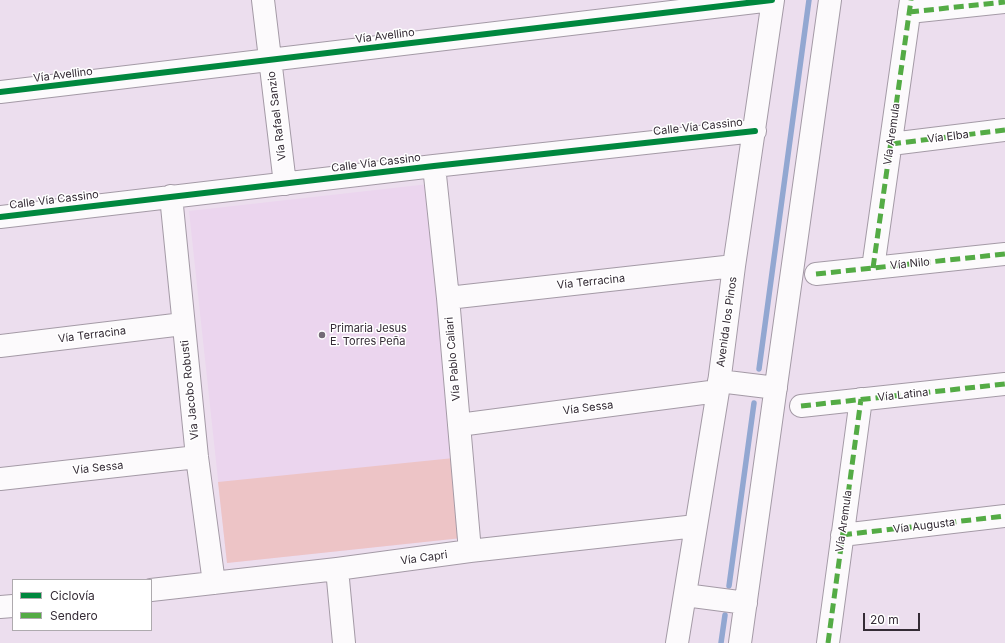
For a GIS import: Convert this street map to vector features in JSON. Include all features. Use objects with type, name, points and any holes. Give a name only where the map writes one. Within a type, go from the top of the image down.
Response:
[{"type":"street","name":"Vía Rafael Sanzio","points":[[263,0],[285,184]]},
{"type":"street","name":"Vía Avellino","points":[[0,92],[773,0]]},
{"type":"street","name":"Avenida los Pinos","points":[[677,643],[718,386],[773,0]]},
{"type":"street","points":[[740,643],[830,0]]},
{"type":"street","points":[[910,6],[1005,2]]},
{"type":"street","name":"Vía Aremula","points":[[873,268],[910,6]]},
{"type":"street","name":"Vía Elba","points":[[891,144],[1005,130]]},
{"type":"street","name":"Calle Vía Cassino","points":[[0,217],[434,166],[755,131]]},
{"type":"street","name":"Vía Pablo Caliari","points":[[434,166],[448,298],[470,551]]},
{"type":"street","name":"Vía Jacobo Robusti","points":[[171,196],[197,457],[214,583]]},
{"type":"street","name":"Vía Nilo","points":[[816,274],[1005,254]]},
{"type":"street","name":"Vía Terracina","points":[[448,298],[734,266]]},
{"type":"street","name":"Vía Terracina","points":[[0,346],[184,324]]},
{"type":"street","name":"Vía Latina","points":[[801,406],[1005,384]]},
{"type":"street","name":"Vía Sessa","points":[[459,424],[718,386],[776,388]]},
{"type":"street","name":"Vía Aremula","points":[[828,643],[861,400]]},
{"type":"street","name":"Vía Sessa","points":[[0,479],[197,457]]},
{"type":"street","name":"Vía Augusta","points":[[842,535],[1005,516]]},
{"type":"street","name":"Vía Capri","points":[[152,590],[337,569],[470,551],[696,526]]},
{"type":"street","points":[[337,569],[344,643]]},
{"type":"street","points":[[685,595],[746,603]]},
{"type":"street","points":[[0,608],[12,606]]},
{"type":"shaded area","name":"Primaria Jesus E. Torres Peña","points":[[429,184],[462,538],[227,563],[189,211]]},
{"type":"shaded area","points":[[454,458],[462,538],[227,563],[218,482]]},
{"type":"waterway","points":[[759,369],[809,0]]},
{"type":"waterway","points":[[729,586],[754,403]]},
{"type":"waterway","points":[[721,643],[725,615]]},
{"type":"marked path","points":[[873,268],[911,0]]},
{"type":"marked path","points":[[909,12],[1005,2]]},
{"type":"marked path","points":[[891,144],[1005,130]]},
{"type":"marked path","points":[[816,274],[1005,254]]},
{"type":"marked path","points":[[801,406],[1005,384]]},
{"type":"marked path","points":[[828,643],[861,399]]},
{"type":"marked path","points":[[842,535],[1005,516]]},
{"type":"cycle path","points":[[0,92],[772,0]]},
{"type":"cycle path","points":[[0,217],[434,166],[755,131]]},
{"type":"place","name":"Primaria Jesus E. Torres Peña","points":[[322,335]]}]
